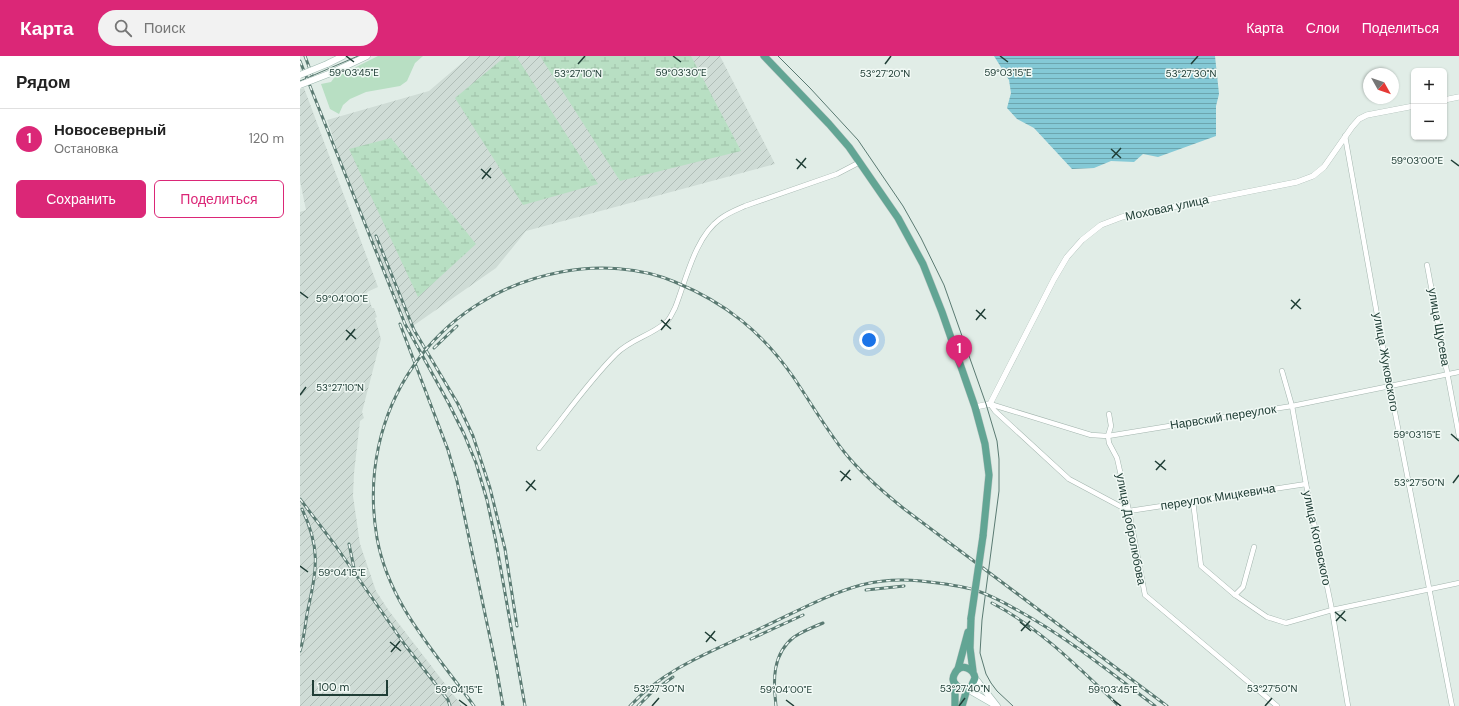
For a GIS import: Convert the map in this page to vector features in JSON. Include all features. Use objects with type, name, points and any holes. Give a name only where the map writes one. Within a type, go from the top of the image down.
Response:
[{"type":"main road","points":[[300,75],[343,56]]},
{"type":"main road","points":[[300,85],[367,56]]},
{"type":"main road","points":[[764,56],[829,124],[860,162],[898,218],[923,264],[942,312],[975,407],[985,444],[989,475],[983,536],[971,618],[958,669],[953,678],[955,684],[955,706]]},
{"type":"main road","points":[[962,706],[967,689],[971,687],[974,675],[970,648],[971,618]]},
{"type":"main road","points":[[958,669],[963,667],[968,668],[996,706]]},
{"type":"main road","points":[[955,684],[962,689],[967,689],[996,706]]},
{"type":"street","points":[[1447,99],[1459,97]]},
{"type":"street","name":"Моховая улица","points":[[990,404],[1054,279],[1068,257],[1082,240],[1101,225],[1122,217],[1298,182],[1313,176],[1324,166],[1359,119],[1411,107]]},
{"type":"street","name":"улица Жуковского","points":[[1345,136],[1390,387],[1452,706]]},
{"type":"street","points":[[539,448],[616,354],[627,344],[666,323],[671,317],[702,239],[710,228],[720,219],[738,209],[836,174],[860,162]]},
{"type":"street","name":"улица Щусева","points":[[1427,265],[1459,436]]},
{"type":"street","name":"улица Котовского","points":[[1282,370],[1292,406],[1306,484],[1332,610],[1348,706]]},
{"type":"street","name":"Нарвский переулок","points":[[990,404],[1090,435],[1108,436],[1292,406],[1459,372]]},
{"type":"street","points":[[975,407],[990,404],[995,411],[1069,479],[1129,511]]},
{"type":"street","name":"улица Добролюбова","points":[[1109,414],[1111,426],[1108,436],[1110,448],[1117,458],[1145,595],[1277,706]]},
{"type":"street","name":"переулок Мицкевича","points":[[1129,511],[1306,484]]},
{"type":"street","points":[[1193,501],[1200,566],[1266,617],[1286,623],[1332,610],[1429,588],[1459,583]]},
{"type":"street","points":[[1236,595],[1243,587],[1254,547]]},
{"type":"shaded area","points":[[470,56],[720,56],[775,164],[526,231],[496,268],[410,328],[356,204],[327,120],[429,91]]},
{"type":"shaded area","points":[[304,88],[378,287],[367,292],[372,308],[374,308],[377,317],[375,318],[381,339],[362,412],[364,418],[360,421],[354,473],[353,496],[360,544],[376,591],[389,611],[462,706],[300,706],[300,212],[306,210],[300,181],[300,89]]},
{"type":"green space","points":[[378,56],[423,56],[415,63],[407,81],[400,86],[366,92],[350,99],[343,105],[339,114],[330,109],[321,84],[331,82],[334,78]]},
{"type":"green space","points":[[506,56],[516,56],[598,184],[523,205],[455,98]]},
{"type":"green space","points":[[540,56],[691,56],[741,151],[620,181]]},
{"type":"green space","points":[[391,138],[476,244],[418,297],[349,149]]},
{"type":"water","points":[[994,56],[1215,56],[1219,94],[1216,106],[1216,136],[1158,157],[1143,154],[1134,162],[1111,161],[1094,168],[1072,169],[1034,128],[1017,119],[1007,108],[1011,93],[1009,80]]},
{"type":"tram line","points":[[300,81],[358,56]]},
{"type":"tram line","points":[[778,56],[858,140],[903,206],[921,238],[944,285],[986,404],[997,441],[999,459],[999,491],[982,620],[980,653],[986,674],[991,683],[1013,706]]},
{"type":"railway","points":[[305,56],[312,75]]},
{"type":"railway","points":[[300,61],[405,324],[449,404],[476,463],[487,500],[496,542],[525,706]]},
{"type":"railway","points":[[376,236],[414,330],[458,404],[473,436],[490,488],[505,549],[517,626]]},
{"type":"railway","points":[[474,706],[430,647],[403,607],[383,562],[377,538],[373,491],[379,446],[392,404],[413,366],[441,333],[476,306],[516,285],[561,272],[590,268],[633,270],[662,277],[693,290],[727,309],[756,333],[782,362],[838,444],[872,482],[903,508],[1167,706]]},
{"type":"railway","points":[[400,324],[448,450],[457,481],[503,706]]},
{"type":"railway","points":[[434,348],[457,326]]},
{"type":"railway","points":[[300,499],[335,545],[405,645],[448,700],[450,706]]},
{"type":"railway","points":[[300,651],[315,573],[315,549],[302,509]]},
{"type":"railway","points":[[349,544],[354,568]]},
{"type":"railway","points":[[630,706],[658,681],[674,671],[707,653],[809,605],[861,585],[899,580],[942,583],[975,590],[997,599],[1037,621],[1072,644],[1155,706]]},
{"type":"railway","points":[[866,590],[904,586]]},
{"type":"railway","points":[[992,603],[1027,624],[1059,650],[1119,706]]},
{"type":"railway","points":[[751,639],[803,615]]},
{"type":"railway","points":[[776,706],[774,687],[776,668],[781,651],[794,637],[823,623]]},
{"type":"railway","points":[[638,706],[652,692],[673,677]]},
{"type":"place","name":"Новосеверный","points":[[959,368]]}]
